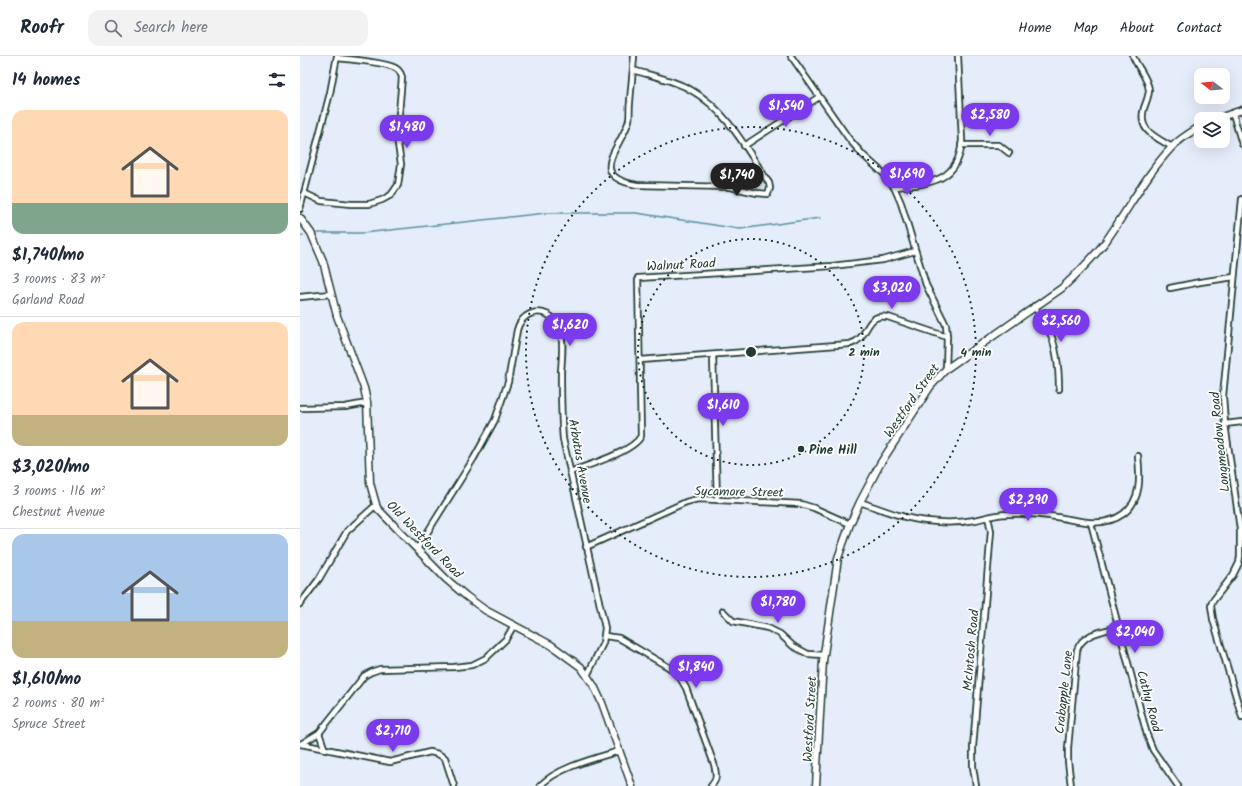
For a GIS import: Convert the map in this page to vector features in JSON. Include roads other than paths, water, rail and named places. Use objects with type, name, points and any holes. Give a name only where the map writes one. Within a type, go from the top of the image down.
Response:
[{"type":"main road","points":[[1230,115],[1242,110]]},
{"type":"main road","name":"Westford Street","points":[[816,786],[824,655],[838,558],[850,524],[880,464],[930,388],[946,369],[1034,306],[1062,288],[1089,261],[1106,240],[1145,181],[1172,147],[1194,131]]},
{"type":"main road","name":"Old Westford Road","points":[[300,218],[317,244],[323,261],[337,316],[357,368],[367,403],[370,483],[377,508],[446,579],[466,596],[485,610],[560,650],[580,667],[594,686],[602,703],[632,786]]},
{"type":"street","points":[[633,70],[670,81],[692,91],[715,108],[730,125],[769,183],[770,188],[768,194],[730,187],[637,185],[625,183],[614,177],[610,168],[610,160],[629,120],[634,56]]},
{"type":"street","points":[[791,56],[835,121],[863,156],[884,174],[894,187],[901,203],[926,285],[946,324],[946,369]]},
{"type":"street","points":[[894,187],[929,183],[942,178],[956,162],[961,145],[958,56]]},
{"type":"street","points":[[1133,56],[1148,87],[1148,98],[1143,114],[1145,127],[1151,134],[1172,147]]},
{"type":"street","points":[[300,208],[330,93],[337,57],[397,68],[402,77],[397,138],[402,164],[398,185],[391,195],[382,200],[369,204],[351,204],[321,201],[304,193]]},
{"type":"street","points":[[744,146],[819,97]]},
{"type":"street","points":[[1233,114],[1242,144]]},
{"type":"street","points":[[961,145],[998,145],[1009,153]]},
{"type":"street","name":"Longmeadow Road","points":[[1242,199],[1223,396],[1225,424],[1240,529],[1240,556],[1239,563],[1233,575],[1214,598],[1211,606],[1213,619],[1242,717]]},
{"type":"street","name":"Walnut Road","points":[[570,472],[622,452],[636,444],[641,436],[642,424],[638,278],[832,266],[883,260],[915,251]]},
{"type":"street","points":[[1170,288],[1234,277]]},
{"type":"street","points":[[300,297],[331,294]]},
{"type":"street","points":[[1034,306],[1049,332],[1059,377],[1059,389]]},
{"type":"street","name":"Arbutus Avenue","points":[[417,549],[474,458],[492,426],[501,406],[508,382],[518,327],[524,318],[534,313],[541,313],[551,317],[556,322],[560,331],[562,348],[562,422],[565,447],[601,609],[605,636]]},
{"type":"street","points":[[640,360],[850,344],[860,339],[874,318],[880,316],[888,317],[947,337]]},
{"type":"street","points":[[713,355],[717,500]]},
{"type":"street","points":[[300,408],[345,407],[367,403]]},
{"type":"street","points":[[1225,424],[1242,422]]},
{"type":"street","points":[[860,502],[924,521],[953,522],[975,520],[1006,514],[1026,514],[1101,523],[1122,515],[1131,507],[1136,498],[1139,488],[1138,456]]},
{"type":"street","name":"Sycamore Street","points":[[586,547],[686,502],[698,499],[801,504],[814,508],[850,524]]},
{"type":"street","points":[[300,604],[319,579],[347,531],[376,505]]},
{"type":"street","name":"McIntosh Road","points":[[976,786],[972,767],[991,531],[988,517]]},
{"type":"street","name":"Cathy Road","points":[[1091,523],[1148,735],[1153,750],[1178,786]]},
{"type":"street","points":[[723,611],[733,621],[768,628],[780,634],[793,646],[808,654],[824,655]]},
{"type":"street","points":[[300,744],[319,733],[357,685],[371,672],[380,669],[454,667],[472,665],[486,658],[492,653],[506,639],[514,625]]},
{"type":"street","name":"Crabapple Lane","points":[[1071,786],[1068,748],[1077,650],[1080,643],[1086,637],[1119,627]]},
{"type":"street","points":[[587,676],[605,636],[619,638],[670,668],[679,676],[686,688],[714,764],[717,775],[715,782],[711,786]]},
{"type":"street","points":[[319,733],[325,750]]},
{"type":"street","points":[[300,744],[390,762],[430,752],[438,754],[445,758],[454,786]]},
{"type":"street","points":[[540,786],[553,775],[619,751]]},
{"type":"waterway","points":[[317,233],[363,233],[546,213],[636,213],[740,229],[820,218]]},
{"type":"place","name":"Pine Hill","points":[[801,449]]}]
